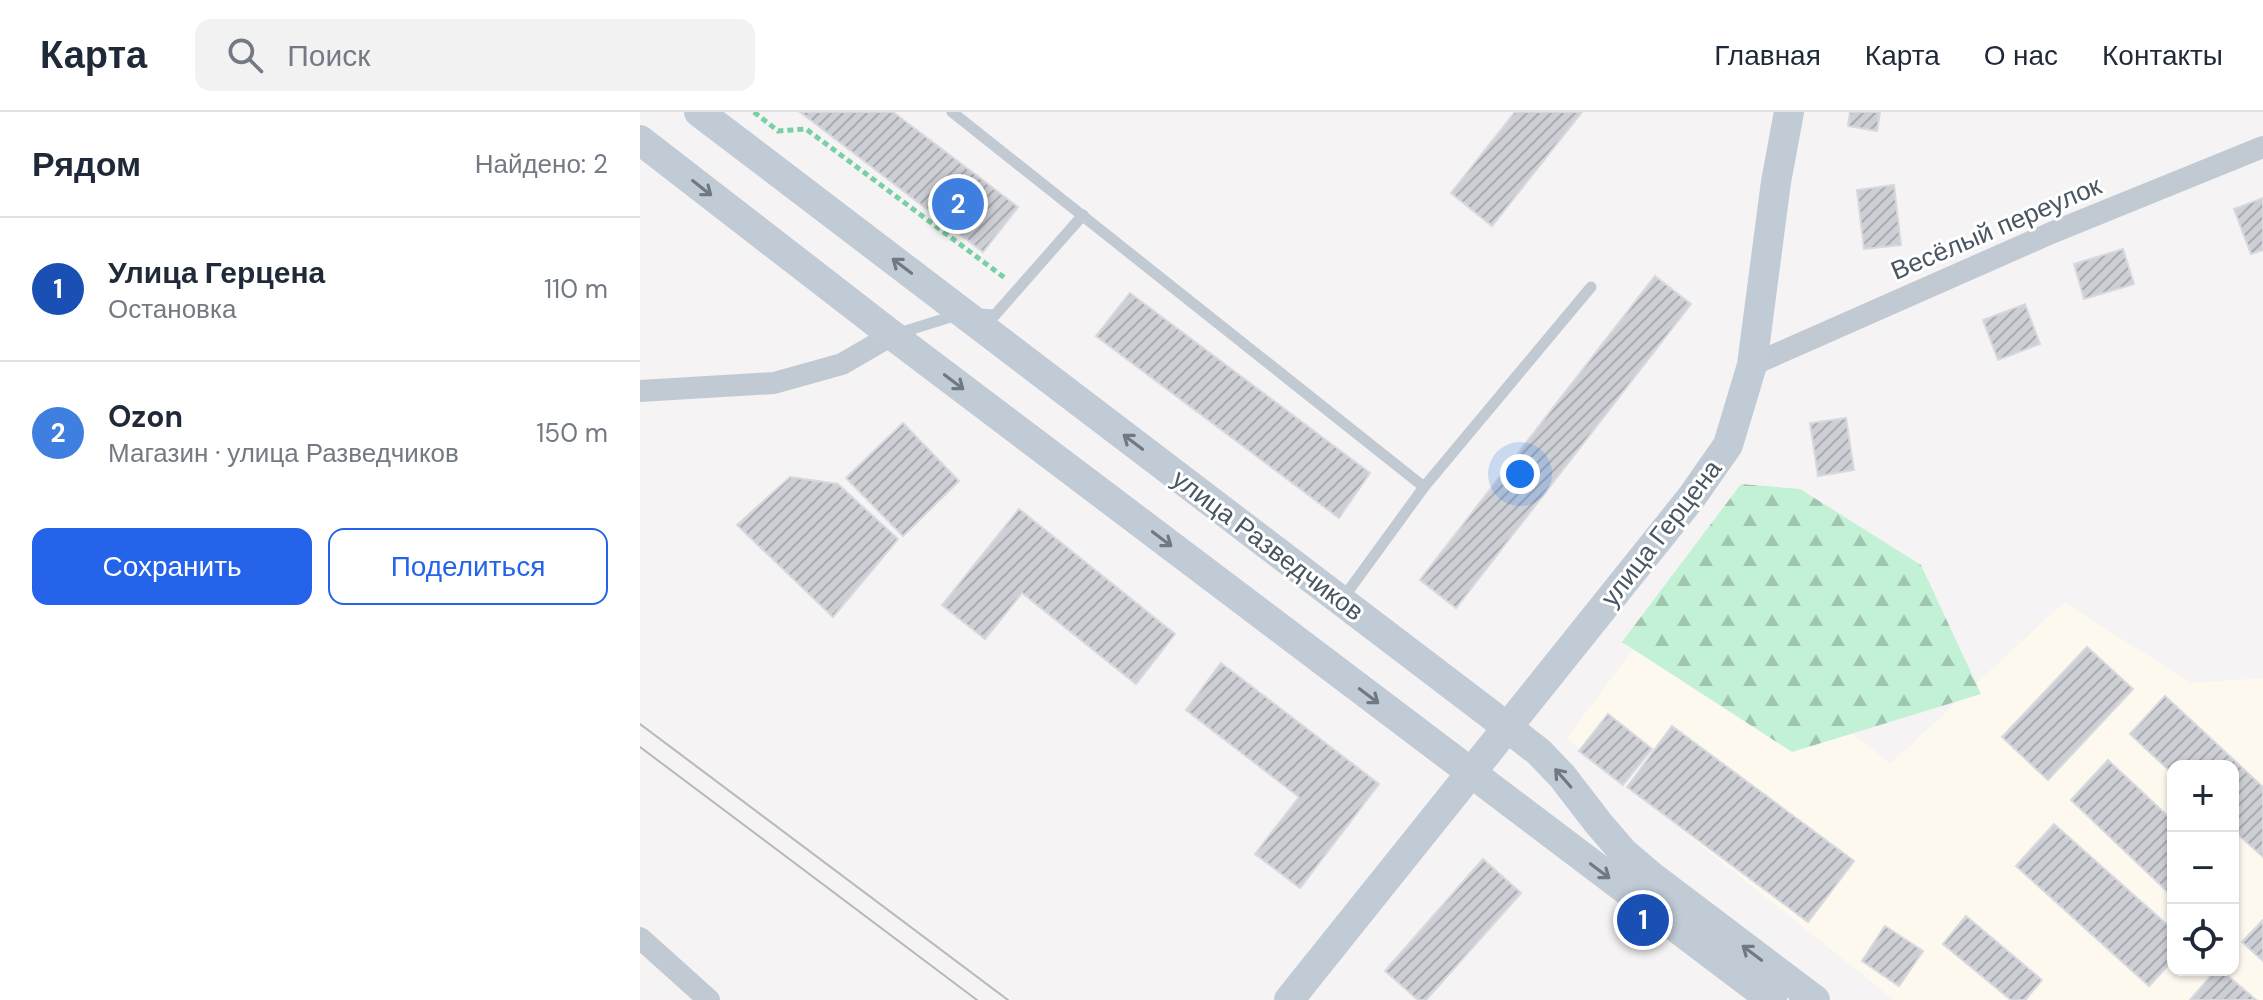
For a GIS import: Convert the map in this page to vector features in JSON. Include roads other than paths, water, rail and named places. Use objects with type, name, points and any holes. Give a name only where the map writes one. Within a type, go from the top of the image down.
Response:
[{"type":"main road","name":"улица Разведчиков","points":[[699,112],[1539,752],[1624,853],[1815,1000]]},
{"type":"main road","name":"улица Герцена","points":[[1289,1000],[1691,498],[1728,445],[1752,365],[1776,182],[1789,112]]},
{"type":"main road","points":[[640,140],[892,335],[1772,1000]]},
{"type":"street","name":"Весёлый переулок","points":[[1752,365],[2051,233],[2263,147]]},
{"type":"street","points":[[640,391],[774,383],[842,364],[892,335]]},
{"type":"street","points":[[640,938],[709,1000]]},
{"type":"lane","points":[[952,112],[1424,487]]},
{"type":"lane","points":[[892,335],[964,313],[995,315],[1083,215]]},
{"type":"lane","points":[[1341,601],[1424,487],[1591,287]]},
{"type":"tram line","points":[[640,724],[1008,1000]]},
{"type":"tram line","points":[[640,747],[977,1000]]},
{"type":"place","name":"Ozon","points":[[958,204]]},
{"type":"place","name":"Улица Герцена","points":[[1643,920]]}]
